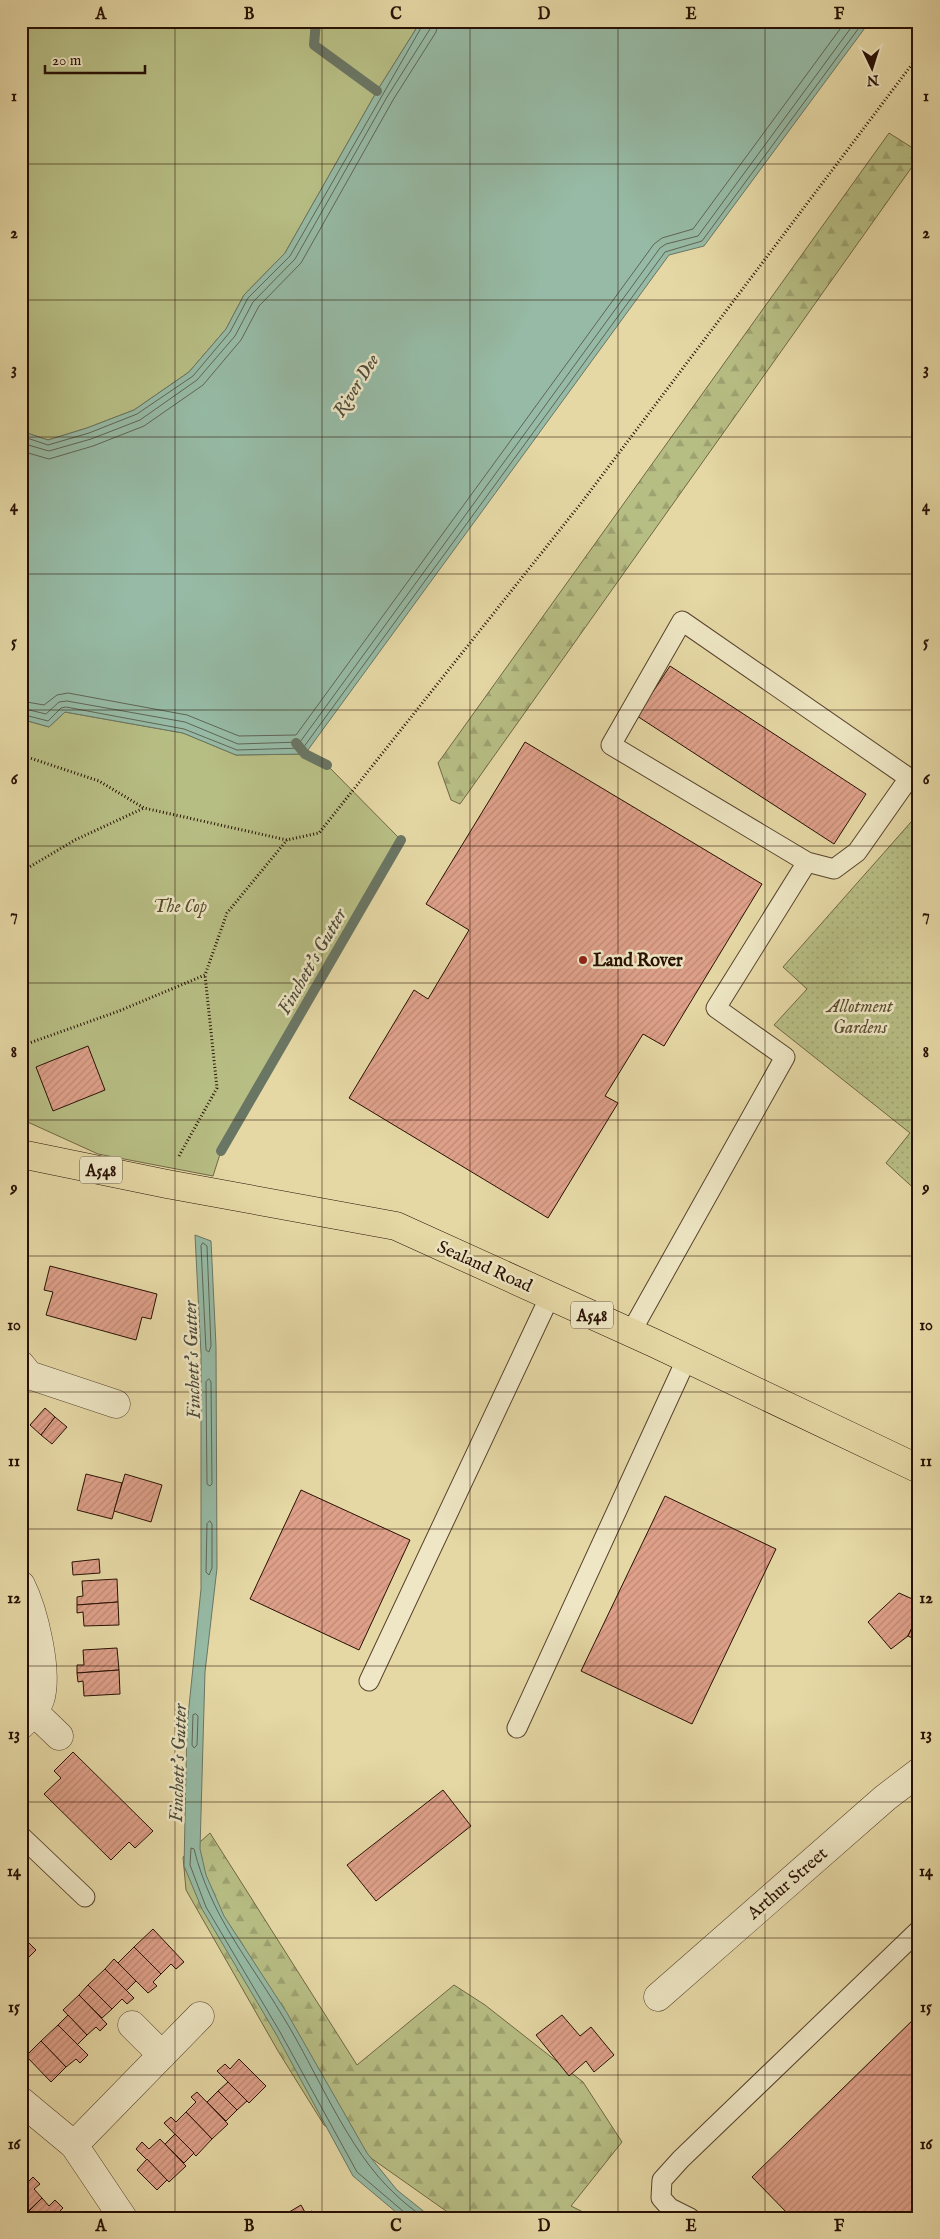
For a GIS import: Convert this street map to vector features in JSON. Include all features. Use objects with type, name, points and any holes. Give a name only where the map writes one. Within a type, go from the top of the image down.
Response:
[{"type":"main road","name":"Sealand Road","points":[[21,1154],[172,1185],[396,1226],[687,1358],[919,1469]]},
{"type":"street","points":[[21,1365],[28,1375],[116,1404]]},
{"type":"street","points":[[21,1586],[37,1630],[42,1670],[40,1700],[27,1718],[60,1736]]},
{"type":"street","name":"Arthur Street","points":[[658,1997],[885,1798],[919,1772]]},
{"type":"street","points":[[74,2145],[200,2016]]},
{"type":"street","points":[[132,2025],[162,2055]]},
{"type":"street","points":[[21,2101],[74,2145],[123,2218]]},
{"type":"lane","points":[[682,621],[909,778],[856,852],[834,869],[807,862],[611,745],[682,621]]},
{"type":"lane","points":[[631,1332],[785,1058],[716,1008],[807,862]]},
{"type":"lane","points":[[369,1681],[550,1296]]},
{"type":"lane","points":[[517,1728],[687,1358]]},
{"type":"lane","points":[[21,1836],[85,1897]]},
{"type":"lane","points":[[690,2218],[670,2208],[661,2198],[662,2180],[681,2159],[919,1930]]},
{"type":"path","points":[[21,755],[99,781],[144,808],[287,840],[319,833],[582,502],[919,55]]},
{"type":"path","points":[[21,872],[75,840],[144,808]]},
{"type":"path","points":[[172,1185],[217,1088],[206,975],[228,913],[287,840]]},
{"type":"path","points":[[21,1046],[119,1011],[206,975]]},
{"type":"green space","points":[[21,21],[421,21],[377,91],[285,253],[244,295],[226,329],[189,372],[134,410],[87,428],[48,440],[21,431]]},
{"type":"green space","points":[[889,133],[919,152],[919,157],[460,804],[451,800],[438,763]]},
{"type":"green space","name":"The Cop","points":[[65,712],[183,733],[236,755],[305,754],[327,765],[401,840],[221,1151],[213,1176],[98,1154],[21,1119],[21,719],[49,727]]},
{"type":"green space","name":"Allotment Gardens","points":[[919,813],[919,1193],[886,1163],[910,1133],[774,1025],[807,989],[783,967]]},
{"type":"green space","points":[[210,1833],[357,2065],[454,1985],[485,2005],[583,2082],[622,2142],[571,2206],[595,2218],[456,2218],[324,2125],[278,2051],[186,1890],[183,1857]]},
{"type":"water","name":"River Dee","points":[[421,21],[870,21],[704,246],[669,255],[305,754],[236,755],[183,733],[65,712],[49,727],[21,719],[21,431],[48,440],[87,428],[134,410],[189,372],[226,329],[244,295],[285,253],[377,91]]},
{"type":"water","points":[[195,1235],[211,1241],[216,1346],[217,1568],[205,1672],[200,1849],[206,1875],[224,1916],[287,2013],[367,2153],[397,2190],[432,2218],[403,2218],[353,2176],[276,2034],[202,1909],[184,1866],[187,1726],[201,1589],[201,1354]]},
{"type":"building","points":[[670,666],[866,794],[834,844],[637,716]]},
{"type":"building","name":"Land Rover","points":[[525,742],[762,884],[664,1046],[643,1034],[605,1096],[618,1103],[548,1218],[349,1098],[414,990],[428,999],[469,930],[426,904]]},
{"type":"building","points":[[88,1046],[105,1090],[53,1111],[36,1067]]},
{"type":"building","points":[[50,1266],[157,1294],[151,1319],[142,1317],[136,1340],[46,1315],[53,1292],[44,1290]]},
{"type":"building","points":[[45,1408],[55,1417],[41,1435],[30,1425]]},
{"type":"building","points":[[55,1417],[67,1427],[52,1444],[41,1435]]},
{"type":"building","points":[[86,1474],[122,1483],[112,1519],[77,1510]]},
{"type":"building","points":[[125,1474],[162,1485],[151,1522],[114,1511]]},
{"type":"building","points":[[301,1490],[410,1540],[359,1650],[250,1599]]},
{"type":"building","points":[[665,1496],[776,1549],[692,1724],[581,1671]]},
{"type":"building","points":[[99,1559],[100,1573],[73,1575],[72,1562]]},
{"type":"building","points":[[117,1579],[118,1602],[77,1605],[77,1597],[83,1596],[82,1581]]},
{"type":"building","points":[[899,1593],[919,1602],[919,1613],[908,1636],[891,1649],[868,1622]]},
{"type":"building","points":[[118,1602],[119,1625],[84,1626],[83,1612],[77,1613],[77,1605]]},
{"type":"building","points":[[919,1613],[919,1641],[908,1636]]},
{"type":"building","points":[[117,1648],[119,1670],[77,1673],[77,1665],[84,1665],[83,1650]]},
{"type":"building","points":[[119,1670],[120,1694],[84,1696],[83,1681],[78,1682],[77,1673]]},
{"type":"building","points":[[73,1752],[153,1831],[135,1848],[129,1842],[111,1860],[44,1794],[61,1778],[54,1771]]},
{"type":"building","points":[[443,1790],[471,1826],[376,1901],[347,1865]]},
{"type":"building","points":[[153,1929],[184,1962],[176,1969],[171,1964],[161,1974],[134,1947]]},
{"type":"building","points":[[21,1935],[36,1950],[21,1965]]},
{"type":"building","points":[[134,1947],[161,1974],[153,1982],[157,1986],[148,1993],[118,1963]]},
{"type":"building","points":[[114,1959],[136,1981],[126,1991],[105,1969]]},
{"type":"building","points":[[105,1969],[134,1998],[127,2004],[122,1999],[112,2009],[88,1985]]},
{"type":"building","points":[[88,1985],[112,2009],[102,2018],[79,1995]]},
{"type":"building","points":[[79,1995],[107,2024],[100,2031],[96,2027],[87,2035],[63,2010]]},
{"type":"building","points":[[919,2014],[919,2218],[792,2218],[752,2177]]},
{"type":"building","points":[[68,2015],[87,2035],[77,2045],[58,2025]]},
{"type":"building","points":[[562,2015],[580,2036],[591,2027],[614,2055],[594,2072],[586,2061],[569,2076],[536,2035]]},
{"type":"building","points":[[58,2025],[88,2055],[80,2063],[76,2059],[66,2067],[41,2041]]},
{"type":"building","points":[[41,2041],[66,2067],[51,2082],[26,2056]]},
{"type":"building","points":[[239,2059],[266,2086],[249,2103],[217,2071],[225,2064],[230,2069]]},
{"type":"building","points":[[228,2082],[247,2101],[237,2110],[218,2091]]},
{"type":"building","points":[[218,2091],[237,2110],[226,2121],[207,2102]]},
{"type":"building","points":[[197,2092],[228,2124],[212,2139],[186,2112],[196,2102],[191,2097]]},
{"type":"building","points":[[186,2112],[212,2139],[196,2156],[164,2123],[171,2117],[176,2122]]},
{"type":"building","points":[[175,2134],[194,2153],[184,2163],[165,2144]]},
{"type":"building","points":[[160,2139],[186,2166],[169,2182],[136,2149],[142,2142],[149,2149]]},
{"type":"building","points":[[21,2159],[28,2167],[21,2173]]},
{"type":"building","points":[[147,2159],[167,2180],[157,2190],[137,2170]]},
{"type":"building","points":[[33,2177],[40,2184],[34,2189],[42,2198],[21,2218],[21,2189]]},
{"type":"building","points":[[42,2198],[49,2206],[55,2200],[63,2208],[53,2218],[22,2218]]},
{"type":"building","points":[[301,2205],[306,2214],[312,2211],[315,2218],[279,2218]]},
{"type":"waterway","points":[[316,21],[314,45],[377,91]]},
{"type":"waterway","name":"Finchett's Gutter","points":[[296,743],[305,754],[327,765]]},
{"type":"waterway","name":"Finchett's Gutter","points":[[221,1151],[401,840]]},
{"type":"place","name":"Land Rover","points":[[583,960]]}]
